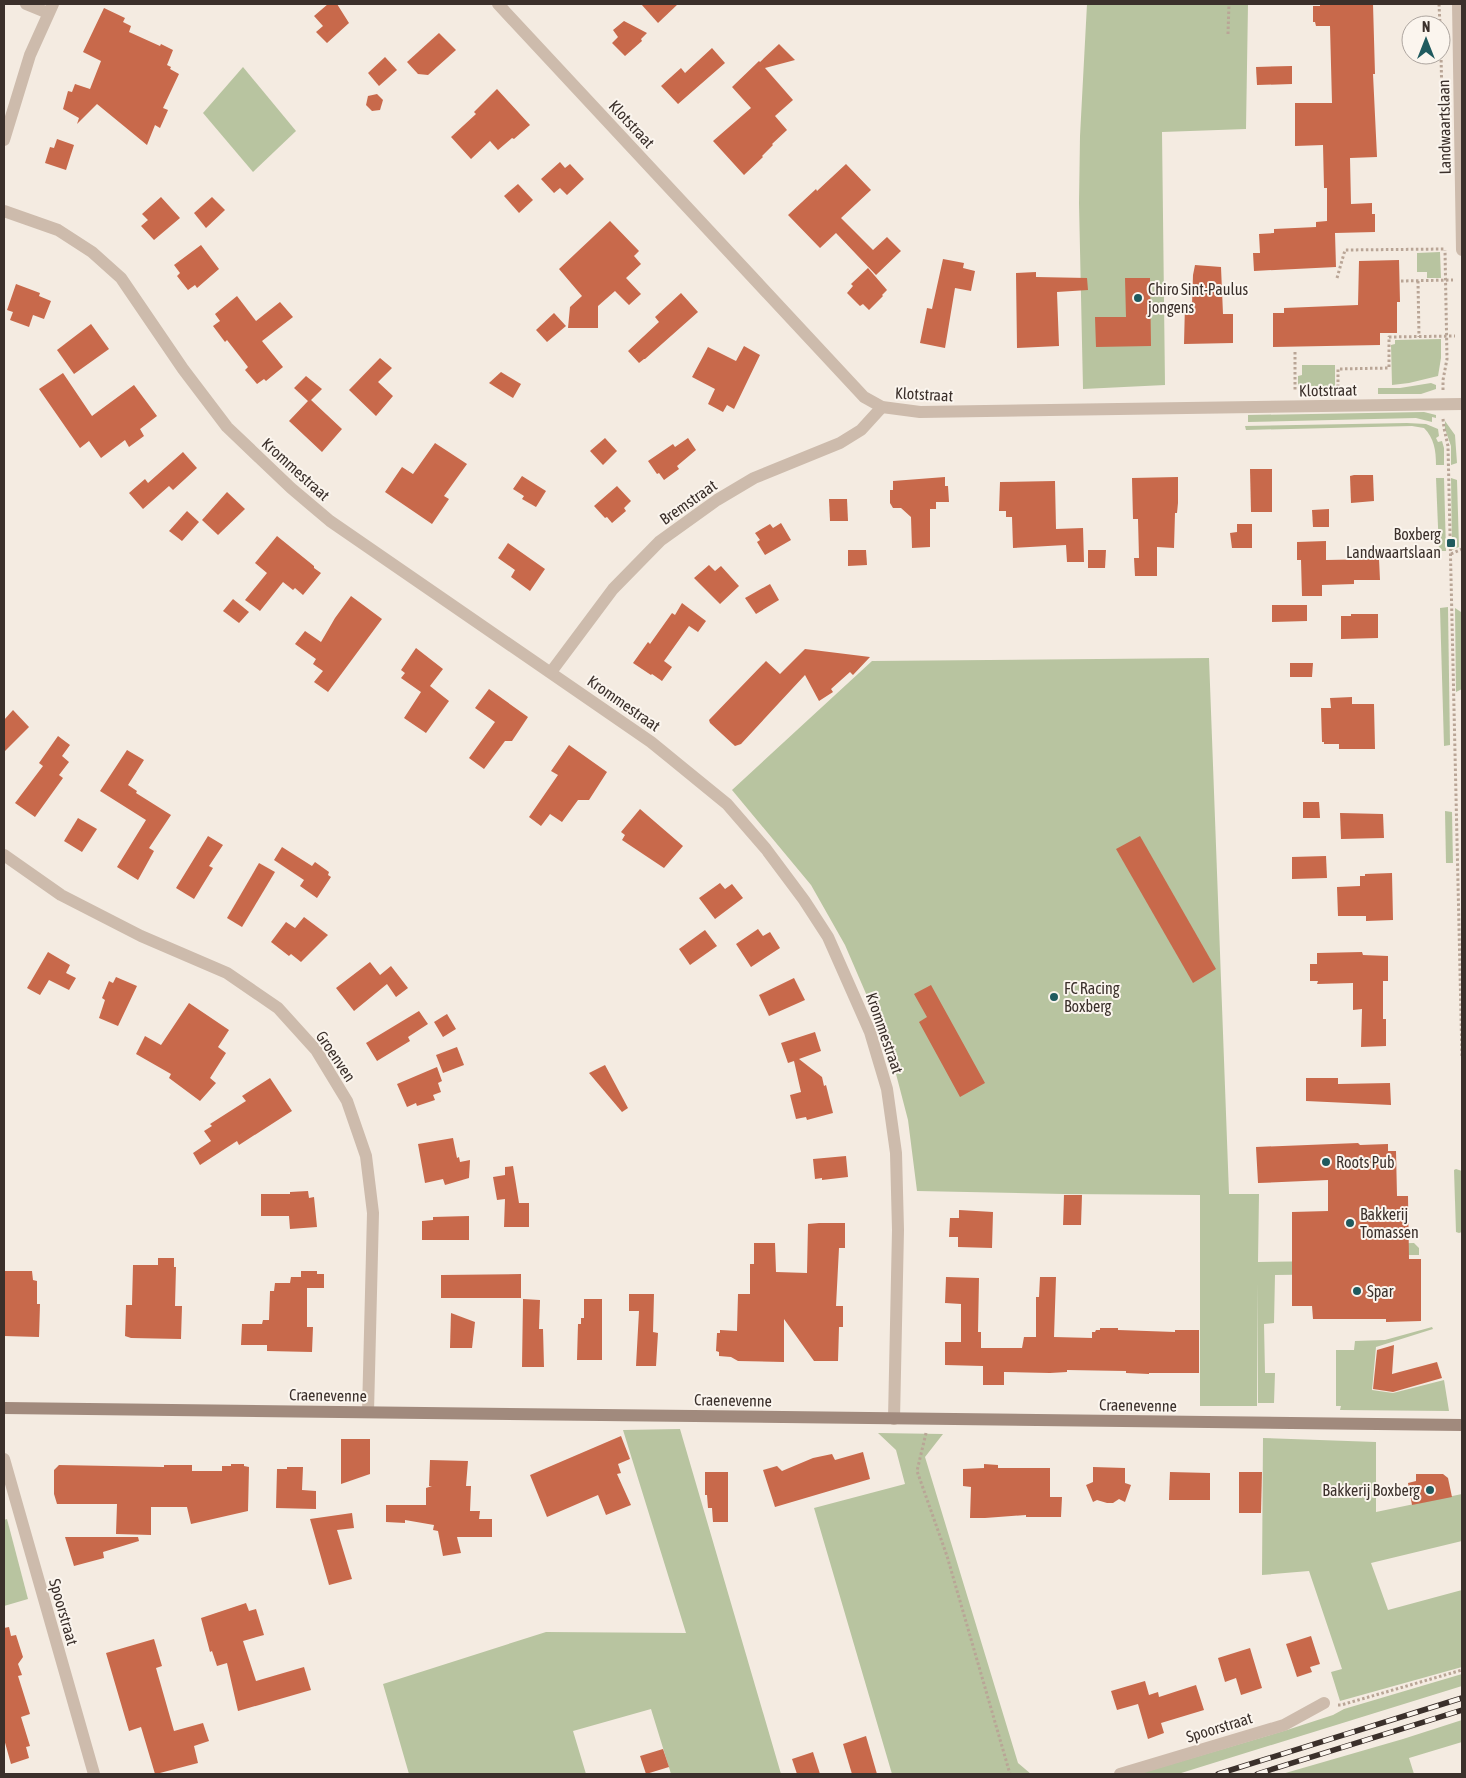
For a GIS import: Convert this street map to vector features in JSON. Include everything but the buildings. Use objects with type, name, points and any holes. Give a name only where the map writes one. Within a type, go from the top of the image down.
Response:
[{"type":"street","points":[[4,140],[30,56],[51,9],[26,4]]},
{"type":"street","name":"Klotstraat","points":[[498,4],[864,396],[882,407],[920,412],[1462,404]]},
{"type":"street","name":"Landwaartslaan","points":[[1458,4],[1462,250]]},
{"type":"street","name":"Krommestraat","points":[[4,212],[58,230],[92,252],[121,278],[182,369],[227,427],[291,488],[330,521],[651,742],[727,804],[766,849],[804,900],[828,937],[852,987],[870,1032],[887,1089],[896,1153],[898,1230],[894,1419]]},
{"type":"street","name":"Bremstraat","points":[[551,672],[613,589],[660,541],[717,500],[754,478],[846,440],[861,430],[882,407]]},
{"type":"street","name":"Groenven","points":[[4,856],[61,895],[141,936],[226,974],[278,1008],[316,1050],[347,1101],[366,1156],[373,1213],[368,1412]]},
{"type":"street","name":"Craenevenne","points":[[4,1408],[1462,1425]]},
{"type":"street","name":"Spoorstraat","points":[[4,1459],[94,1774]]},
{"type":"street","name":"Spoorstraat","points":[[1120,1774],[1284,1725],[1324,1703]]},
{"type":"path","points":[[1228,34],[1229,4]]},
{"type":"path","points":[[1441,65],[1443,144]]},
{"type":"path","points":[[1444,240],[1447,358],[1443,380],[1443,404],[1444,428],[1448,446],[1462,1058]]},
{"type":"path","points":[[1337,278],[1346,250],[1439,249]]},
{"type":"path","points":[[1401,281],[1454,280]]},
{"type":"path","points":[[1418,281],[1419,337]]},
{"type":"path","points":[[1338,385],[1338,369],[1389,368],[1389,337],[1455,336]]},
{"type":"path","points":[[1295,352],[1295,386]]},
{"type":"path","points":[[1451,554],[1462,549]]},
{"type":"path","points":[[927,1430],[917,1471],[947,1556],[1010,1774]]},
{"type":"path","points":[[1342,1705],[1462,1670]]},
{"type":"green space","points":[[1087,4],[1248,4],[1246,129],[1162,132],[1165,385],[1083,389],[1079,203],[1080,136]]},
{"type":"green space","points":[[243,67],[296,131],[253,172],[203,113]]},
{"type":"green space","points":[[1440,252],[1441,278],[1427,278],[1427,272],[1417,272],[1417,253]]},
{"type":"green space","points":[[1441,339],[1441,358],[1438,376],[1392,385],[1391,345],[1395,344],[1395,340]]},
{"type":"green space","points":[[1302,365],[1335,365],[1335,386],[1298,386],[1298,376],[1302,375]]},
{"type":"green space","points":[[1431,383],[1436,385],[1436,389],[1421,394],[1378,394],[1378,388],[1400,388]]},
{"type":"green space","points":[[1424,412],[1436,415],[1436,418],[1432,417],[1432,422],[1416,418],[1248,422],[1248,415]]},
{"type":"green space","points":[[1445,421],[1455,435],[1457,463],[1451,465],[1451,446],[1445,429]]},
{"type":"green space","points":[[1426,424],[1438,429],[1439,436],[1436,438],[1438,442],[1442,441],[1444,465],[1436,465],[1434,445],[1424,428],[1412,426],[1246,430],[1245,426]]},
{"type":"green space","points":[[1436,478],[1444,478],[1446,551],[1439,551]]},
{"type":"green space","points":[[1451,478],[1457,480],[1459,547],[1452,550]]},
{"type":"green space","points":[[1448,607],[1450,745],[1444,746],[1440,608]]},
{"type":"green space","points":[[1455,608],[1461,612],[1462,689],[1456,692]]},
{"type":"green space","points":[[1209,658],[1229,1194],[1259,1194],[1258,1262],[1336,1261],[1366,1244],[1414,1243],[1419,1248],[1419,1255],[1384,1255],[1349,1274],[1275,1275],[1274,1323],[1264,1324],[1265,1373],[1275,1373],[1274,1403],[1258,1403],[1258,1282],[1257,1406],[1200,1406],[1200,1195],[917,1191],[908,1120],[889,1047],[845,945],[811,885],[732,790],[872,661]]},
{"type":"green space","points":[[1445,811],[1452,812],[1453,863],[1446,863]]},
{"type":"green space","points":[[1454,1170],[1462,1171],[1462,1232],[1459,1233],[1456,1232]]},
{"type":"green space","points":[[1432,1327],[1433,1329],[1376,1347],[1372,1390],[1393,1393],[1444,1380],[1449,1411],[1340,1410],[1341,1406],[1336,1406],[1336,1350],[1354,1350],[1355,1341],[1385,1340]]},
{"type":"green space","points":[[680,1429],[781,1774],[671,1774],[651,1709],[573,1731],[586,1774],[409,1774],[383,1684],[546,1632],[686,1633],[623,1430]]},
{"type":"green space","points":[[878,1433],[943,1434],[925,1457],[1018,1763],[1031,1774],[892,1774],[814,1508],[905,1484],[896,1450]]},
{"type":"green space","points":[[1263,1438],[1376,1442],[1376,1512],[1462,1494],[1462,1541],[1371,1563],[1388,1610],[1462,1590],[1462,1667],[1340,1701],[1331,1672],[1342,1669],[1309,1571],[1262,1575]]},
{"type":"green space","points":[[7,1519],[28,1599],[4,1606],[4,1520]]},
{"type":"green space","points":[[1462,1674],[1462,1686],[1178,1774],[1138,1774],[1287,1730],[1333,1715],[1344,1709]]},
{"type":"green space","points":[[1462,1720],[1462,1742],[1409,1758],[1414,1774],[1282,1774],[1403,1739]]},
{"type":"railway","points":[[1218,1774],[1462,1698]]},
{"type":"railway","points":[[1257,1774],[1462,1710]]},
{"type":"place","name":"Chiro Sint-Paulus jongens","points":[[1138,298]]},
{"type":"place","name":"Boxberg Landwaartslaan","points":[[1451,543]]},
{"type":"place","name":"FC Racing Boxberg","points":[[1054,997]]},
{"type":"place","name":"Roots Pub","points":[[1326,1162]]},
{"type":"place","name":"Bakkerij Tomassen","points":[[1350,1223]]},
{"type":"place","name":"Spar","points":[[1357,1291]]},
{"type":"place","name":"Bakkerij Boxberg","points":[[1430,1490]]}]
